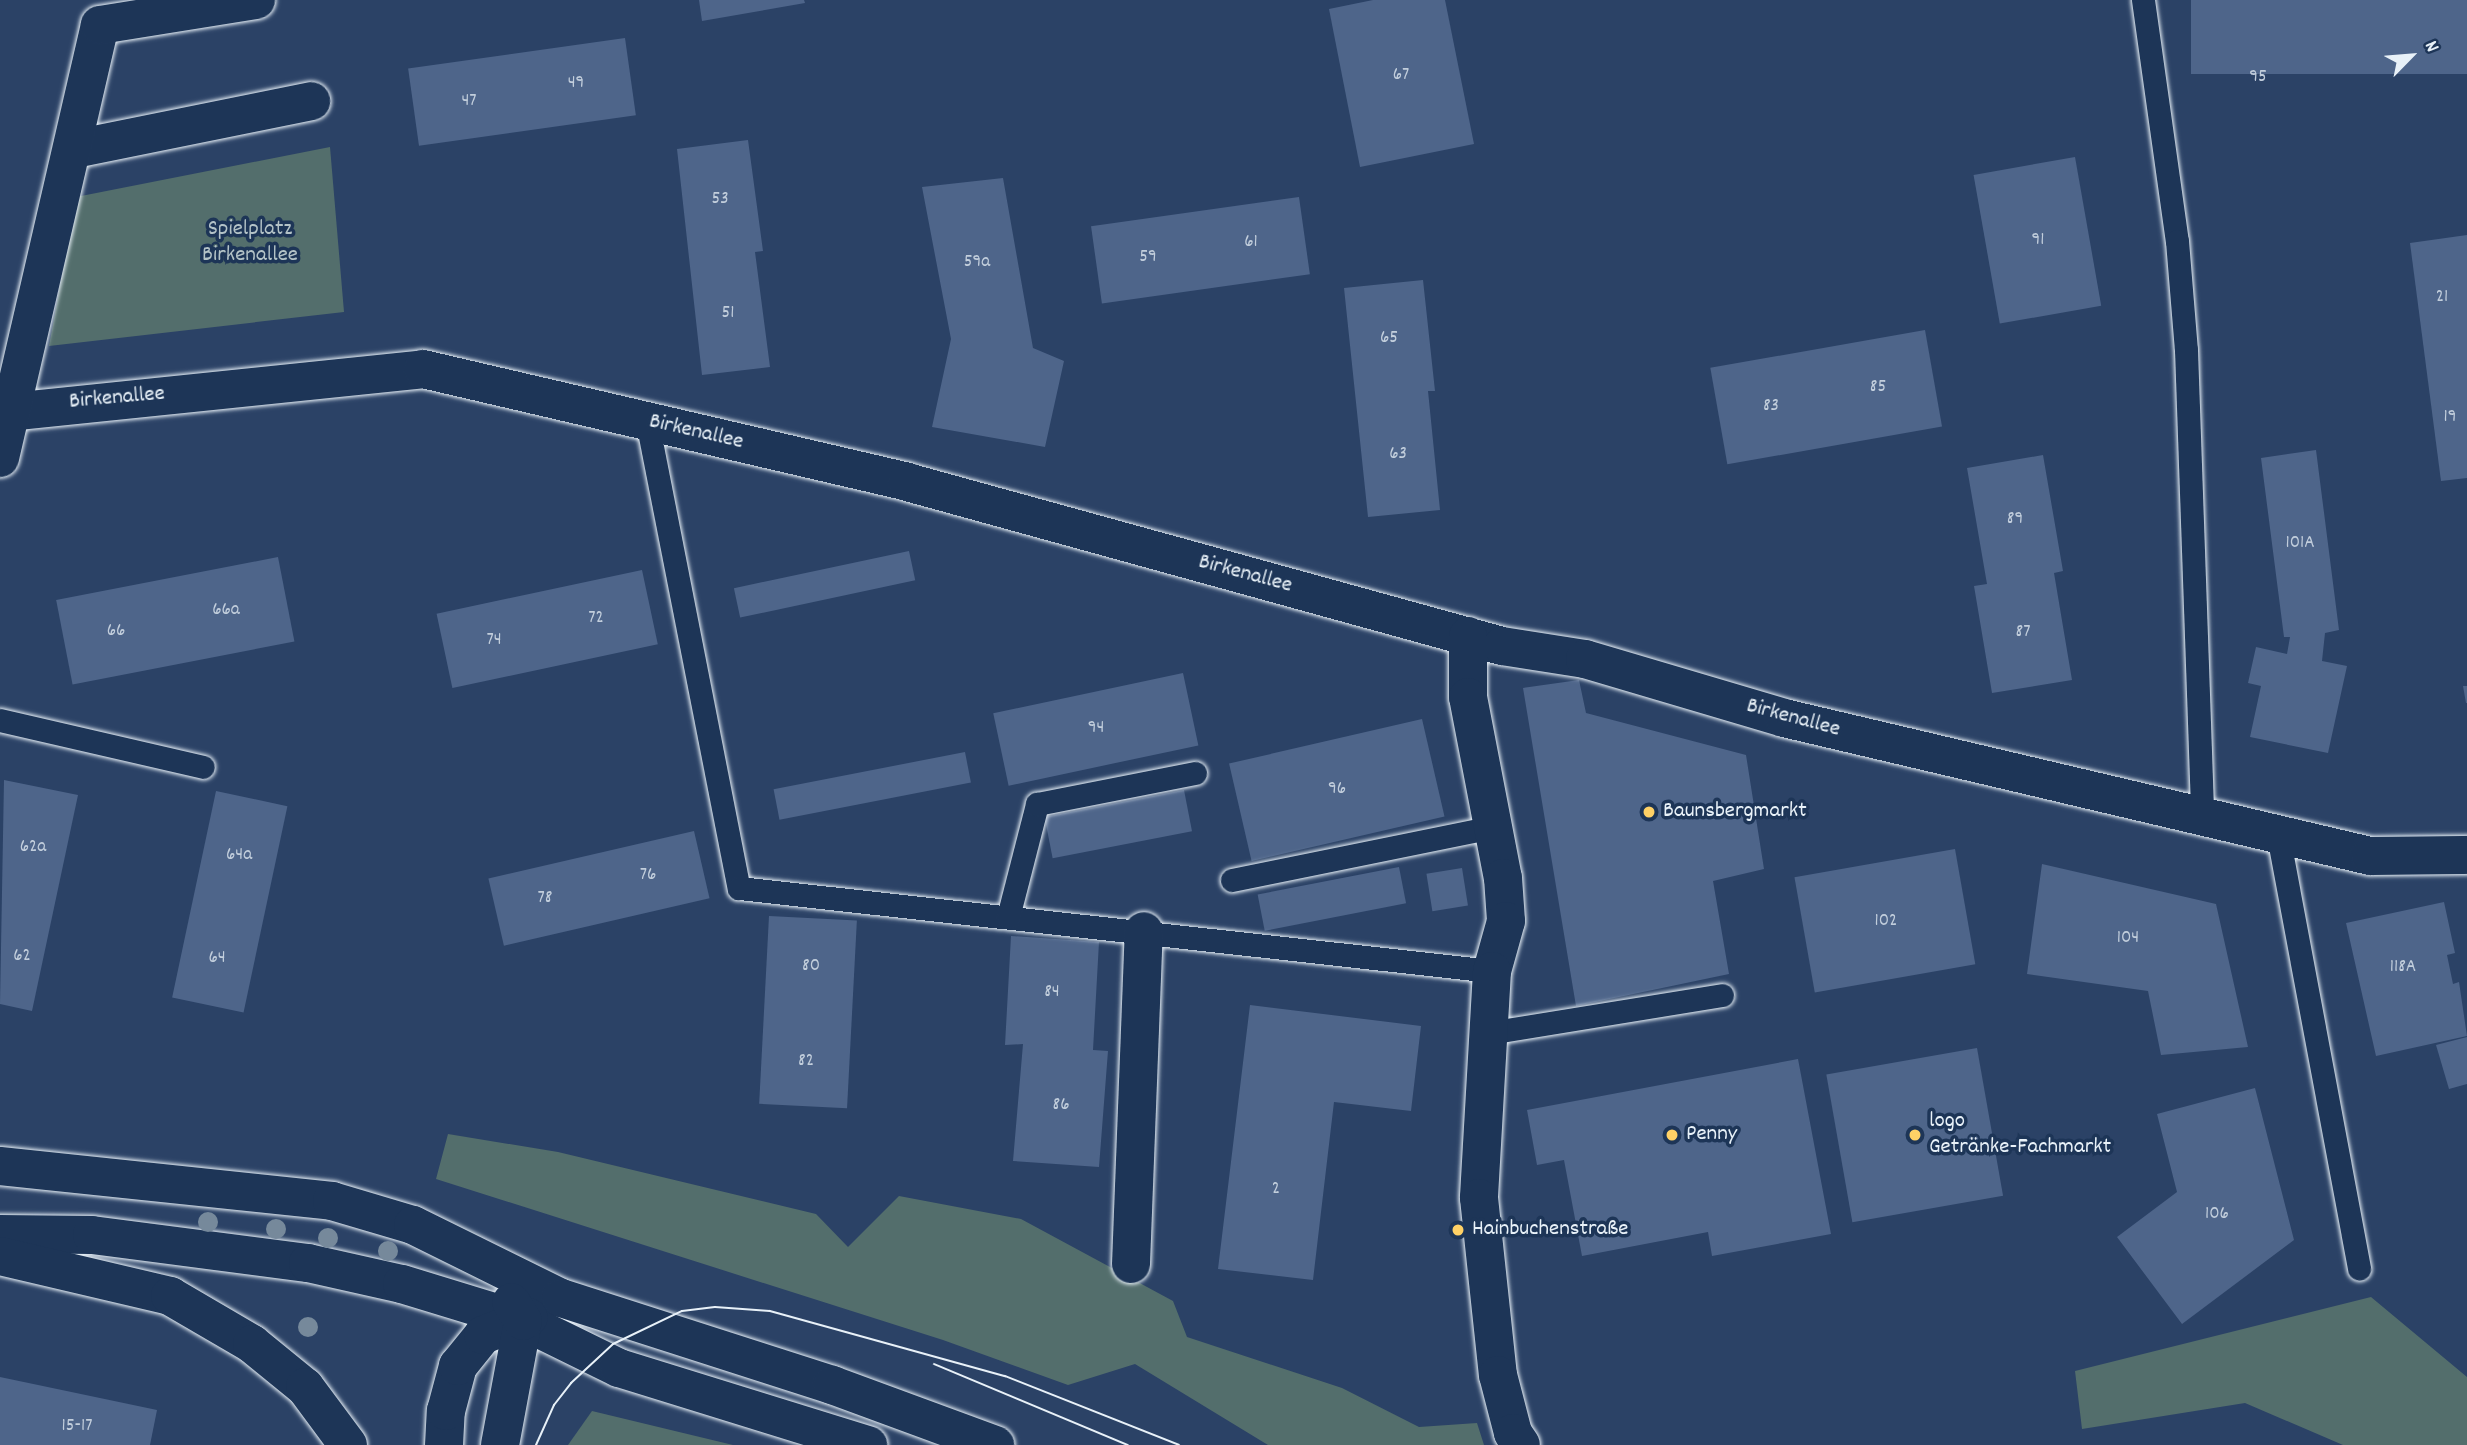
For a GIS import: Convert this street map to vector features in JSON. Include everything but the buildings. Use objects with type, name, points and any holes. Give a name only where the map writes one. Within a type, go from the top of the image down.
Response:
[{"type":"street","points":[[0,458],[7,411],[74,149],[100,25],[256,0]]},
{"type":"street","points":[[74,149],[311,101]]},
{"type":"street","name":"Birkenallee","points":[[7,411],[423,369],[907,482],[1468,636],[1585,659],[1784,718],[2370,856],[2467,855]]},
{"type":"street","points":[[1468,636],[1468,697],[1493,827],[1506,921],[1492,971],[1479,1198],[1498,1375],[1513,1433],[1521,1445]]},
{"type":"street","points":[[1131,1264],[1144,931]]},
{"type":"street","points":[[0,1166],[332,1201],[413,1225],[482,1255],[561,1298],[832,1385],[995,1445]]},
{"type":"street","points":[[0,1234],[92,1235],[308,1263],[402,1284],[523,1321],[619,1368],[869,1445]]},
{"type":"street","points":[[482,1255],[523,1321],[500,1445]]},
{"type":"street","points":[[0,1256],[170,1296],[253,1344],[305,1387],[348,1445]]},
{"type":"street","points":[[444,1445],[446,1411],[458,1366],[483,1335],[523,1321],[561,1298]]},
{"type":"lane","points":[[2143,0],[2177,241],[2186,350],[2202,817]]},
{"type":"lane","points":[[647,421],[740,888],[1492,971]]},
{"type":"lane","points":[[0,720],[204,767]]},
{"type":"lane","points":[[1008,917],[1037,804],[1195,773]]},
{"type":"lane","points":[[1232,880],[1493,827]]},
{"type":"lane","points":[[2278,835],[2359,1269]]},
{"type":"lane","points":[[1488,1033],[1721,995]]},
{"type":"green space","name":"Spielplatz Birkenallee","points":[[330,147],[344,312],[49,346],[76,197]]},
{"type":"green space","points":[[448,1134],[558,1152],[816,1214],[848,1247],[899,1196],[1021,1219],[1173,1301],[1187,1337],[1342,1388],[1419,1427],[1477,1423],[1484,1445],[1268,1445],[1135,1364],[1068,1385],[943,1340],[436,1179]]},
{"type":"green space","points":[[2371,1297],[2467,1377],[2467,1445],[2343,1445],[2245,1403],[2082,1429],[2075,1371]]},
{"type":"green space","points":[[592,1411],[733,1445],[568,1445]]},
{"type":"tram line","points":[[536,1445],[554,1405],[571,1383],[613,1344],[682,1311],[715,1307],[770,1311],[1005,1376],[1179,1445]]},
{"type":"tram line","points":[[934,1364],[1128,1445]]},
{"type":"place","name":"Baunsbergmarkt","points":[[1649,812]]},
{"type":"place","name":"Penny","points":[[1672,1135]]},
{"type":"place","name":"logo Getränke-Fachmarkt","points":[[1915,1135]]},
{"type":"place","name":"Hainbuchenstraße","points":[[1458,1230]]}]
